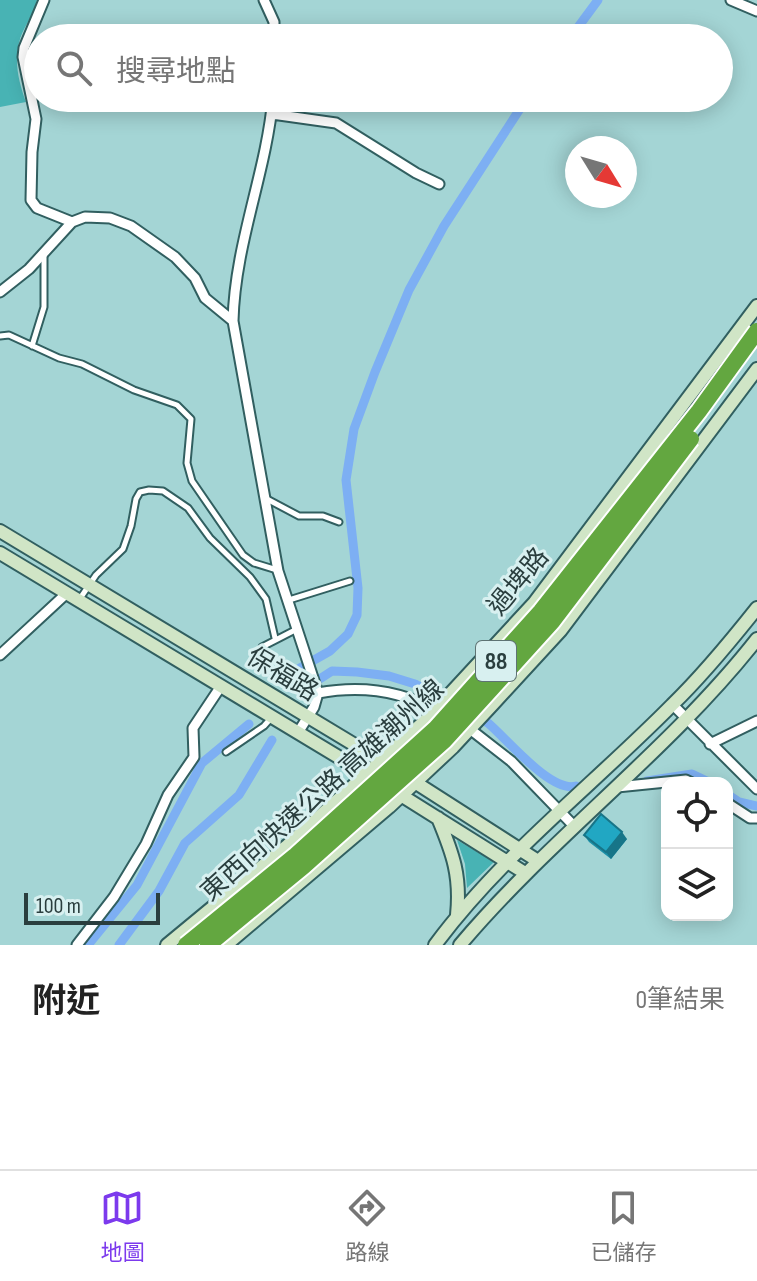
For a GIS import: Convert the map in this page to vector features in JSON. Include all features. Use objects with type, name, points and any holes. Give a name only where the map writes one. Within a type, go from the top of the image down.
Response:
[{"type":"highway","name":"東西向快速公路 高雄潮州線","points":[[186,945],[296,855],[435,729],[541,611],[699,411],[757,331]]},
{"type":"highway","name":"東西向快速公路 高雄潮州線","points":[[208,945],[304,866],[445,740],[552,622],[757,349]]},
{"type":"street","points":[[34,24],[44,0]]},
{"type":"street","points":[[264,0],[274,24]]},
{"type":"street","points":[[731,0],[757,11]]},
{"type":"street","points":[[35,112],[31,200],[37,208],[72,222]]},
{"type":"street","points":[[299,731],[318,690],[278,571],[233,321],[241,242],[272,114],[336,123],[439,184]]},
{"type":"street","points":[[0,292],[44,254],[72,222],[95,216],[131,226],[175,257],[195,278],[205,298],[233,321]]},
{"type":"street","name":"過埤路","points":[[167,945],[288,845],[381,761],[437,708],[534,603],[757,306]]},
{"type":"street","points":[[226,945],[346,846],[415,783],[493,704],[561,630],[757,369]]},
{"type":"street","name":"保福路","points":[[0,531],[381,761],[538,861]]},
{"type":"street","name":"保福路","points":[[0,553],[299,731],[525,873]]},
{"type":"street","points":[[0,655],[67,593]]},
{"type":"street","points":[[435,945],[457,916],[509,862],[673,705],[726,648],[757,608]]},
{"type":"street","points":[[460,945],[525,873],[686,717],[757,639]]},
{"type":"street","points":[[77,945],[114,897],[146,844],[168,795],[194,757],[193,728],[221,686]]},
{"type":"street","points":[[318,690],[394,692],[437,708],[472,726],[574,826]]},
{"type":"street","points":[[673,705],[757,789]]},
{"type":"street","points":[[710,744],[757,721]]},
{"type":"street","points":[[614,787],[661,782]]},
{"type":"street","points":[[733,807],[750,818],[757,818]]},
{"type":"street","points":[[438,818],[457,869],[457,916]]},
{"type":"lane","points":[[32,346],[44,307],[44,254]]},
{"type":"lane","points":[[0,336],[9,335],[65,361],[82,364],[134,390],[177,405],[188,413],[191,419],[187,463],[192,481],[243,555],[254,563],[278,571]]},
{"type":"lane","points":[[79,601],[89,584],[123,549],[140,492],[163,491],[188,508],[210,538],[250,577],[270,608],[275,638]]},
{"type":"lane","points":[[265,498],[299,516],[323,516],[339,522]]},
{"type":"lane","points":[[289,600],[350,581]]},
{"type":"lane","points":[[262,647],[298,628]]},
{"type":"lane","points":[[226,752],[264,726],[273,716]]},
{"type":"shaded area","points":[[0,0],[37,0],[27,24],[24,24],[18,50],[18,73],[24,102],[0,107]]},
{"type":"shaded area","points":[[457,840],[494,862],[467,888],[465,864]]},
{"type":"building","points":[[601,814],[622,832],[606,852],[584,835]]},
{"type":"waterway","points":[[580,24],[598,0]]},
{"type":"waterway","points":[[290,688],[300,668],[330,651],[348,634],[357,615],[358,588],[346,480],[354,429],[375,372],[409,290],[444,226],[518,112]]},
{"type":"waterway","points":[[309,686],[332,671],[357,672],[389,676],[415,684],[446,702]]},
{"type":"waterway","points":[[477,718],[488,723],[542,774],[566,786],[576,786]]},
{"type":"waterway","points":[[88,945],[137,885],[202,763],[249,724]]},
{"type":"waterway","points":[[119,945],[159,891],[185,843],[239,795],[272,740]]},
{"type":"waterway","points":[[673,777],[692,774],[698,777]]},
{"type":"waterway","points":[[647,781],[661,779]]},
{"type":"waterway","points":[[733,798],[757,806]]}]
